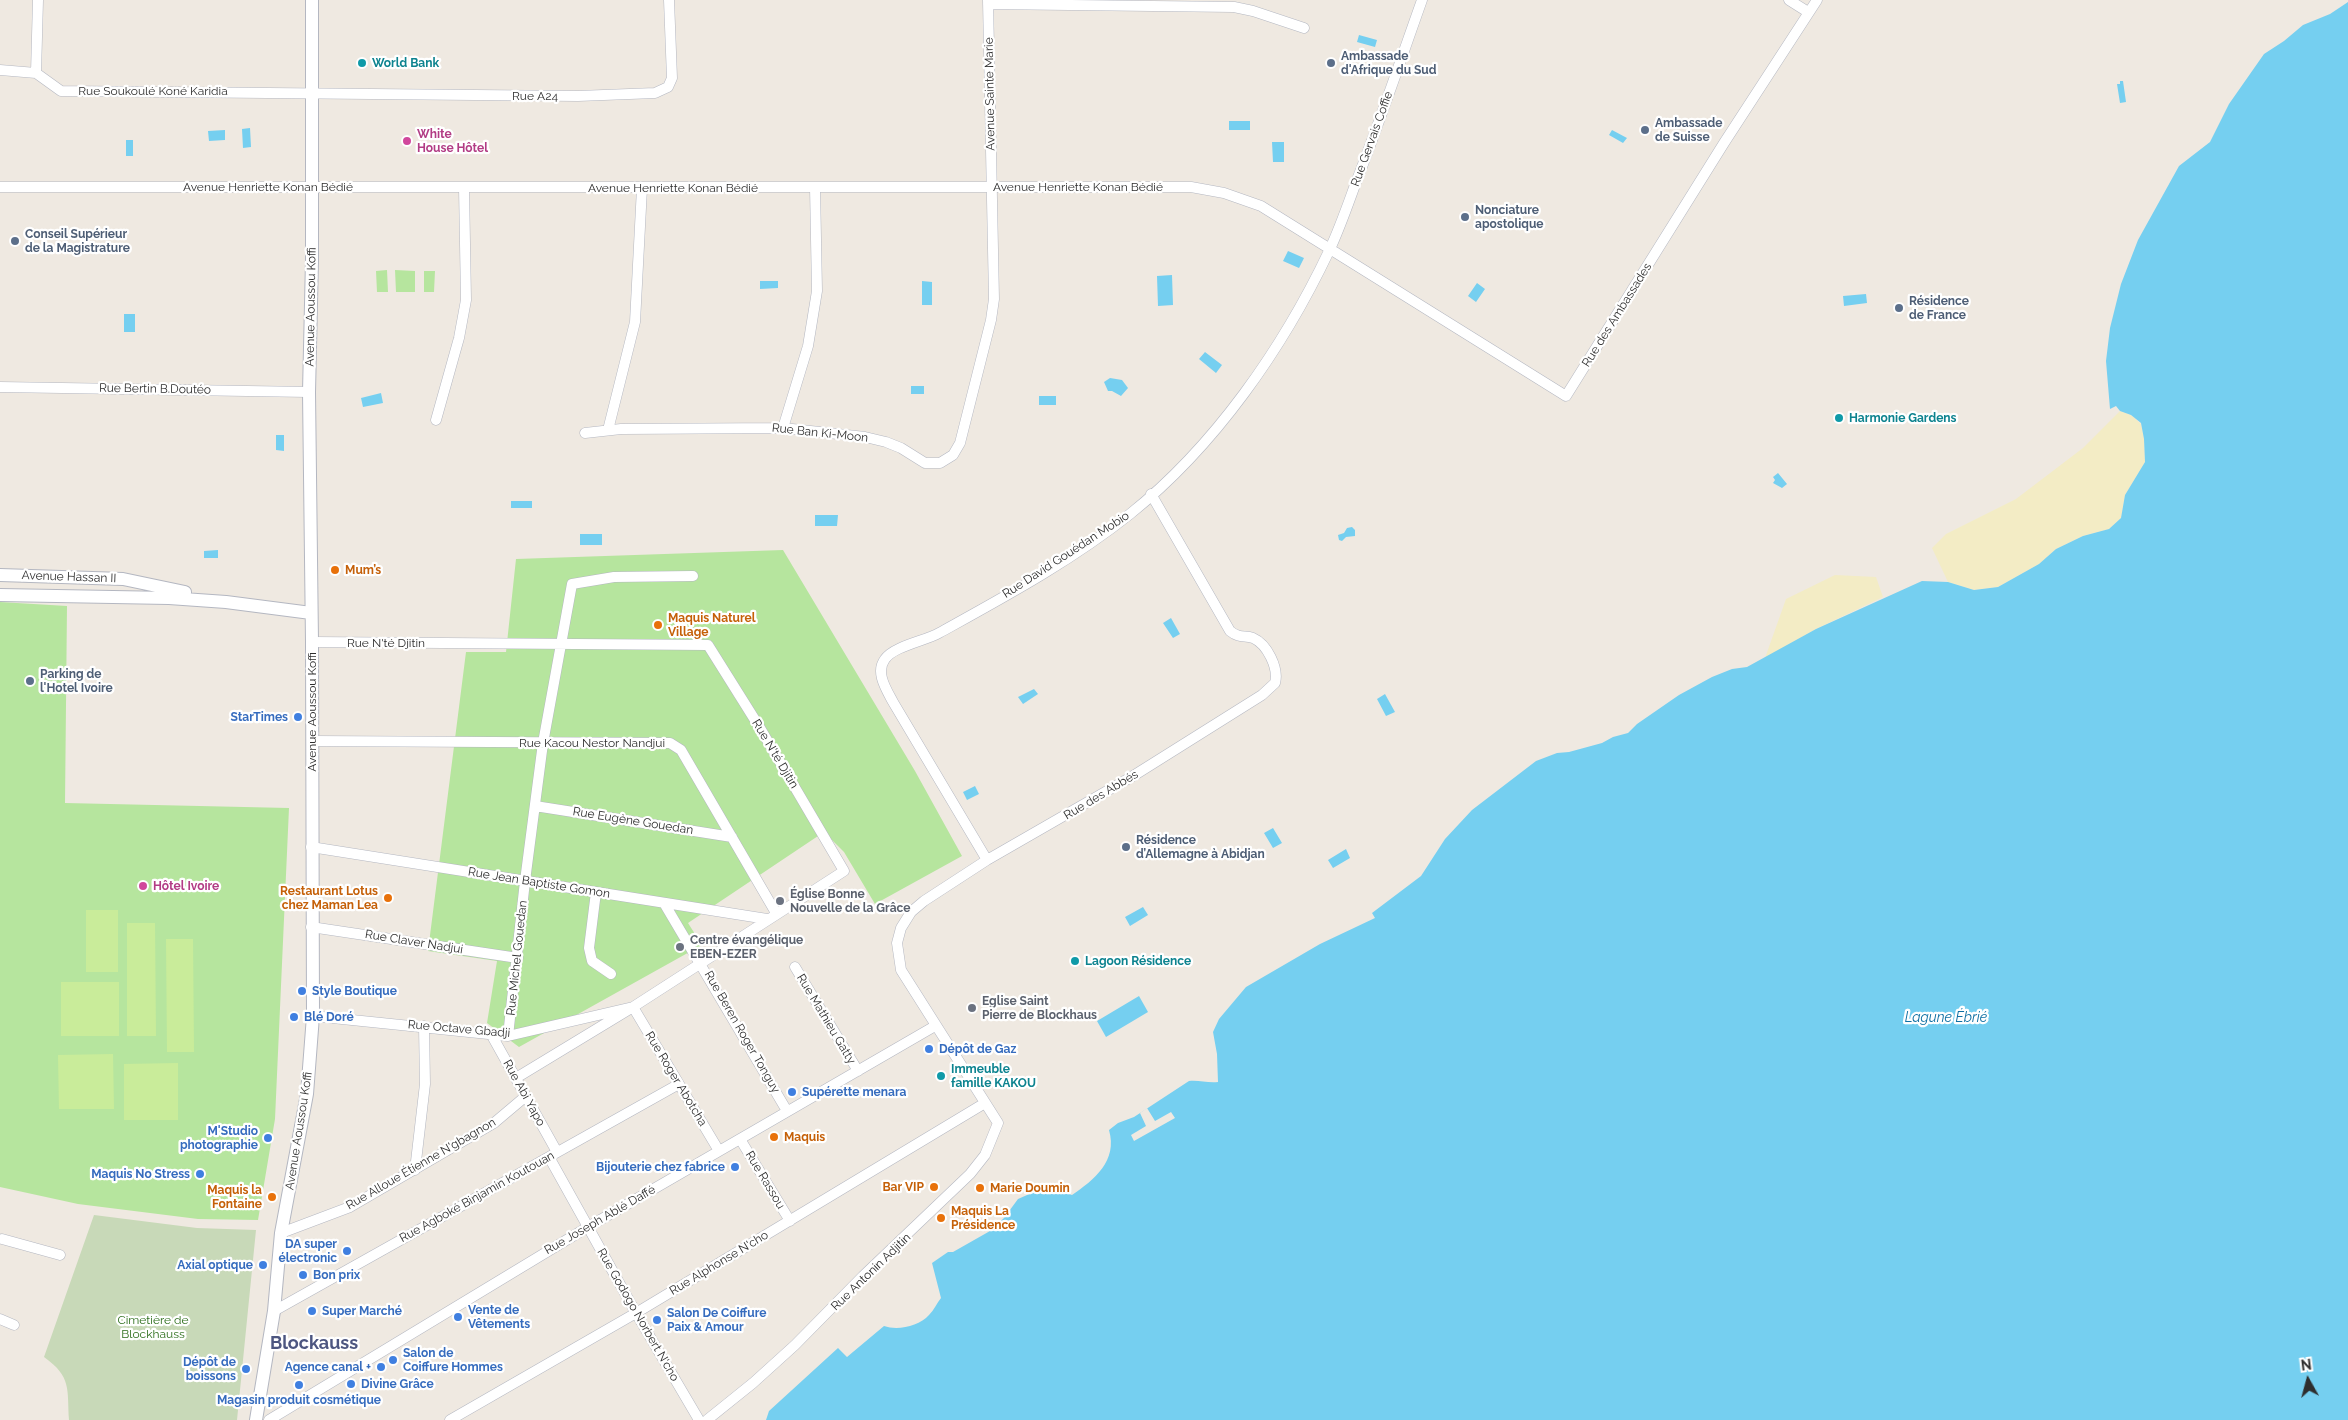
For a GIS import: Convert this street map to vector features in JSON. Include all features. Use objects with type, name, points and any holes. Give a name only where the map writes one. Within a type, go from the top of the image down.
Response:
[{"type":"street","points":[[0,70],[36,73],[38,0]]},
{"type":"street","name":"Avenue Aoussou Koffi","points":[[256,1420],[274,1311],[281,1233],[307,1094],[312,1016],[312,642],[309,392],[312,0]]},
{"type":"street","name":"Rue A24","points":[[312,92],[578,96],[661,92],[668,87],[672,78],[669,0]]},
{"type":"street","name":"Rue Gervais Coffie","points":[[1330,249],[1369,149],[1422,0]]},
{"type":"street","points":[[1789,0],[1808,12]]},
{"type":"street","name":"Rue des Ambassades","points":[[1330,249],[1566,396],[1816,0]]},
{"type":"street","points":[[988,2],[1234,7],[1253,11],[1304,28]]},
{"type":"street","name":"Avenue Sainte Marie","points":[[988,2],[991,188]]},
{"type":"street","name":"Rue Soukoulé Koné Karidia","points":[[36,73],[61,91],[312,92]]},
{"type":"street","name":"Avenue Henriette Konan Bédié","points":[[0,187],[1191,187],[1224,193],[1261,206],[1330,249]]},
{"type":"street","points":[[436,420],[459,338],[466,300],[464,187]]},
{"type":"street","points":[[783,428],[808,346],[817,291],[815,187]]},
{"type":"street","points":[[608,430],[635,322],[642,188]]},
{"type":"street","name":"Rue Ban Ki-Moon","points":[[585,433],[608,430],[783,428],[865,437],[901,448],[925,464],[940,463],[953,455],[960,443],[993,310],[991,188]]},
{"type":"street","name":"Rue David Gouédan Mobio","points":[[987,860],[893,702],[882,680],[881,668],[884,660],[897,650],[934,636],[1028,583],[1130,514],[1204,442],[1240,398],[1302,302],[1330,249]]},
{"type":"street","name":"Rue Bertin B.Doutéo","points":[[0,387],[309,392]]},
{"type":"street","name":"Rue des Abbés","points":[[986,1103],[935,1026],[901,970],[897,955],[897,943],[901,928],[911,912],[924,901],[987,860],[1133,776],[1262,695],[1275,682],[1276,670],[1266,650],[1261,643],[1250,637],[1237,637],[1230,631],[1151,494]]},
{"type":"street","name":"Avenue Hassan II","points":[[0,575],[123,579],[226,602]]},
{"type":"street","name":"Rue Michel Gouedan","points":[[508,1036],[525,881],[543,743],[572,584],[614,577],[693,576]]},
{"type":"street","name":"Avenue Hassan II","points":[[0,595],[141,596],[226,602],[311,613]]},
{"type":"street","name":"Rue N'té Djitin","points":[[312,642],[708,645],[760,728],[844,871],[633,1007],[516,1078]]},
{"type":"street","name":"Rue Kacou Nestor Nandjui","points":[[312,742],[670,743],[681,750],[732,837],[772,916]]},
{"type":"street","name":"Rue Eugène Gouedan","points":[[535,806],[732,837]]},
{"type":"street","name":"Rue Jean Baptiste Gomon","points":[[311,847],[664,903],[772,916]]},
{"type":"street","points":[[596,892],[589,948],[592,961],[611,974]]},
{"type":"street","name":"Rue Beren Roger Tonguy","points":[[664,903],[701,962],[788,1111]]},
{"type":"street","name":"Rue Claver Nadjui","points":[[311,927],[518,958]]},
{"type":"street","name":"Rue Mathieu Gatty","points":[[795,967],[858,1071]]},
{"type":"street","name":"Rue Octave Gbadji","points":[[312,1016],[508,1036],[633,1007]]},
{"type":"street","name":"Rue Roger Abotcha","points":[[633,1007],[719,1151]]},
{"type":"street","points":[[415,1170],[425,1084],[424,1026]]},
{"type":"street","name":"Rue Joseph Ablé Daffé","points":[[269,1420],[588,1227],[935,1026]]},
{"type":"street","name":"Rue Abi Yapo","points":[[491,1034],[526,1096],[553,1154]]},
{"type":"street","name":"Rue Agboké Binjamin Koutouan","points":[[274,1311],[679,1084]]},
{"type":"street","name":"Rue Alloue Étienne N'gbagnon","points":[[281,1233],[350,1207],[494,1123],[526,1096]]},
{"type":"street","name":"Rue Alphonse N'cho","points":[[450,1420],[636,1313],[986,1103]]},
{"type":"street","name":"Rue Antonin Adjitin","points":[[707,1420],[753,1383],[795,1345],[863,1276],[970,1174],[985,1155],[998,1123],[986,1103]]},
{"type":"street","name":"Rue Rassou","points":[[740,1139],[790,1221]]},
{"type":"street","name":"Rue Godogo Norbert N'cho","points":[[553,1154],[588,1227],[699,1420]]},
{"type":"street","points":[[1,1241],[60,1255]]},
{"type":"street","points":[[0,1319],[14,1325]]},
{"type":"green space","points":[[387,270],[388,292],[377,292],[376,271]]},
{"type":"green space","points":[[395,270],[415,271],[415,292],[396,292]]},
{"type":"green space","points":[[424,271],[435,271],[434,292],[424,292]]},
{"type":"green space","points":[[783,550],[915,771],[962,856],[875,904],[844,852],[824,832],[688,923],[702,945],[519,1047],[487,1023],[497,961],[428,951],[466,652],[506,652],[516,559]]},
{"type":"green space","name":"Hôtel Ivoire","points":[[0,602],[67,606],[65,803],[289,808],[275,1119],[258,1220],[198,1219],[78,1204],[0,1187]]},
{"type":"green space","points":[[86,910],[118,910],[118,972],[86,972]]},
{"type":"green space","points":[[127,923],[155,923],[156,1036],[127,1036]]},
{"type":"green space","points":[[166,939],[193,939],[194,1052],[167,1052]]},
{"type":"green space","points":[[61,982],[119,982],[119,1036],[61,1036]]},
{"type":"green space","points":[[113,1054],[114,1109],[59,1109],[58,1055]]},
{"type":"green space","points":[[178,1063],[178,1120],[124,1120],[124,1064]]},
{"type":"green space","name":"Cimetière de Blockhauss","points":[[94,1215],[197,1228],[256,1230],[237,1420],[69,1420],[68,1392],[64,1378],[53,1364],[44,1357]]},
{"type":"sand","points":[[2120,411],[2131,415],[2141,424],[2145,462],[2125,495],[2121,518],[2109,529],[2083,536],[2056,549],[2039,564],[1998,587],[1974,590],[1948,582],[1932,548],[1946,534],[2016,499],[2083,448]]},
{"type":"sand","points":[[1835,575],[1876,577],[1883,597],[1816,629],[1765,658],[1786,599]]},
{"type":"water","name":"Lagune Ébrié","points":[[2348,2],[2348,1420],[766,1420],[769,1411],[838,1348],[847,1357],[884,1326],[902,1328],[914,1325],[925,1319],[941,1298],[932,1263],[948,1252],[953,1252],[990,1231],[1004,1218],[1018,1199],[1043,1188],[1050,1188],[1072,1195],[1088,1183],[1096,1176],[1107,1160],[1111,1141],[1109,1130],[1118,1123],[1134,1117],[1189,1081],[1218,1082],[1217,1054],[1213,1032],[1219,1019],[1246,987],[1320,944],[1375,918],[1372,913],[1421,876],[1445,839],[1472,810],[1536,761],[1557,753],[1569,752],[1602,743],[1613,737],[1628,733],[1637,724],[1679,695],[1712,677],[1732,669],[1747,667],[1816,629],[1922,581],[1948,582],[1974,590],[1998,587],[2039,564],[2056,549],[2083,536],[2109,529],[2121,518],[2125,495],[2145,462],[2141,423],[2131,415],[2120,411],[2116,406],[2110,409],[2106,361],[2110,328],[2121,284],[2138,240],[2179,166],[2210,142],[2229,104],[2264,54],[2284,41],[2303,25],[2330,14]]},
{"type":"water","points":[[1359,35],[1377,40],[1375,47],[1357,42]]},
{"type":"water","points":[[2120,81],[2123,81],[2126,102],[2120,103],[2117,84],[2120,84]]},
{"type":"water","points":[[1229,121],[1250,121],[1250,130],[1229,130]]},
{"type":"water","points":[[250,128],[251,147],[243,148],[242,129]]},
{"type":"water","points":[[225,130],[225,140],[209,141],[208,131]]},
{"type":"water","points":[[1612,130],[1627,138],[1623,143],[1609,135]]},
{"type":"water","points":[[126,140],[133,140],[133,156],[126,156]]},
{"type":"water","points":[[1272,142],[1284,142],[1284,162],[1273,162]]},
{"type":"water","points":[[1288,251],[1304,258],[1299,268],[1283,261]]},
{"type":"water","points":[[1172,275],[1173,305],[1158,306],[1157,276]]},
{"type":"water","points":[[760,281],[778,281],[778,288],[760,289]]},
{"type":"water","points":[[922,281],[932,282],[932,305],[922,305]]},
{"type":"water","points":[[1477,283],[1485,289],[1476,302],[1468,296]]},
{"type":"water","points":[[1866,294],[1867,303],[1844,306],[1843,296]]},
{"type":"water","points":[[124,314],[135,314],[135,332],[124,332]]},
{"type":"water","points":[[1205,352],[1222,365],[1216,373],[1199,359]]},
{"type":"water","points":[[1110,378],[1122,380],[1128,388],[1121,396],[1108,391],[1104,382]]},
{"type":"water","points":[[911,386],[924,386],[924,394],[911,394]]},
{"type":"water","points":[[381,393],[383,403],[363,407],[361,398]]},
{"type":"water","points":[[1039,396],[1056,396],[1056,405],[1039,405]]},
{"type":"water","points":[[276,435],[284,435],[284,451],[276,450]]},
{"type":"water","points":[[1778,473],[1787,484],[1782,488],[1773,483],[1775,480],[1773,477]]},
{"type":"water","points":[[511,501],[532,501],[532,508],[511,508]]},
{"type":"water","points":[[815,515],[838,515],[837,526],[815,526]]},
{"type":"water","points":[[1352,527],[1355,530],[1355,536],[1346,537],[1342,541],[1339,540],[1338,535],[1344,533],[1347,528]]},
{"type":"water","points":[[580,534],[602,534],[602,545],[580,545]]},
{"type":"water","points":[[218,550],[218,558],[204,558],[204,551]]},
{"type":"water","points":[[1171,618],[1180,634],[1173,638],[1163,623]]},
{"type":"water","points":[[1034,689],[1038,694],[1023,704],[1018,697]]},
{"type":"water","points":[[1385,694],[1395,712],[1386,716],[1377,699]]},
{"type":"water","points":[[975,786],[979,794],[967,800],[963,792]]},
{"type":"water","points":[[1273,828],[1282,843],[1273,848],[1264,833]]},
{"type":"water","points":[[1346,849],[1350,858],[1333,868],[1328,860]]},
{"type":"water","points":[[1143,907],[1148,915],[1130,926],[1125,917]]},
{"type":"water","points":[[1139,996],[1148,1012],[1106,1037],[1097,1021]]},
{"type":"pier","points":[[1147,1108],[1155,1121],[1171,1112],[1175,1118],[1134,1141],[1131,1135],[1146,1126],[1140,1113]]},
{"type":"place","name":"World Bank","points":[[362,63]]},
{"type":"place","name":"Ambassade d'Afrique du Sud","points":[[1331,63]]},
{"type":"place","name":"Ambassade de Suisse","points":[[1645,130]]},
{"type":"place","name":"White House Hôtel","points":[[407,141]]},
{"type":"place","name":"Nonciature apostolique","points":[[1465,217]]},
{"type":"place","name":"Conseil Supérieur de la Magistrature","points":[[15,241]]},
{"type":"place","name":"Résidence de France","points":[[1899,308]]},
{"type":"place","name":"Harmonie Gardens","points":[[1839,418]]},
{"type":"place","name":"Mum’s","points":[[335,570]]},
{"type":"place","name":"Maquis Naturel Village","points":[[658,625]]},
{"type":"place","name":"Parking de l'Hotel Ivoire","points":[[30,681]]},
{"type":"place","name":"StarTimes","points":[[298,717]]},
{"type":"place","name":"Résidence d’Allemagne à Abidjan","points":[[1126,847]]},
{"type":"place","name":"Hôtel Ivoire","points":[[143,886]]},
{"type":"place","name":"Restaurant Lotus chez Maman Lea","points":[[388,898]]},
{"type":"place","name":"Église Bonne Nouvelle de la Grâce","points":[[780,901]]},
{"type":"place","name":"Centre évangélique EBEN-EZER","points":[[680,947]]},
{"type":"place","name":"Lagoon Résidence","points":[[1075,961]]},
{"type":"place","name":"Style Boutique","points":[[302,991]]},
{"type":"place","name":"Eglise Saint Pierre de Blockhaus","points":[[972,1008]]},
{"type":"place","name":"Blé Doré","points":[[294,1017]]},
{"type":"place","name":"Dépôt de Gaz","points":[[929,1049]]},
{"type":"place","name":"Immeuble famille KAKOU","points":[[941,1076]]},
{"type":"place","name":"Supérette menara","points":[[792,1092]]},
{"type":"place","name":"Maquis","points":[[774,1137]]},
{"type":"place","name":"M'Studio photographie","points":[[268,1138]]},
{"type":"place","name":"Bijouterie chez fabrice","points":[[735,1167]]},
{"type":"place","name":"Maquis No Stress","points":[[200,1174]]},
{"type":"place","name":"Bar VIP","points":[[934,1187]]},
{"type":"place","name":"Marie Doumin","points":[[980,1188]]},
{"type":"place","name":"Maquis la Fontaine","points":[[272,1197]]},
{"type":"place","name":"Maquis La Présidence","points":[[941,1218]]},
{"type":"place","name":"DA super électronic","points":[[347,1251]]},
{"type":"place","name":"Axial optique","points":[[263,1265]]},
{"type":"place","name":"Bon prix","points":[[303,1275]]},
{"type":"place","name":"Super Marché","points":[[312,1311]]},
{"type":"place","name":"Vente de Vêtements","points":[[458,1317]]},
{"type":"place","name":"Salon De Coiffure Paix & Amour","points":[[657,1320]]},
{"type":"place","name":"Salon de Coiffure Hommes","points":[[393,1360]]},
{"type":"place","name":"Agence canal +","points":[[381,1367]]},
{"type":"place","name":"Dépôt de boissons","points":[[246,1369]]},
{"type":"place","name":"Divine Grâce","points":[[351,1384]]},
{"type":"place","name":"Magasin produit cosmétique","points":[[299,1385]]},
{"type":"district","name":"Blockauss","points":[[314,1344]]}]
